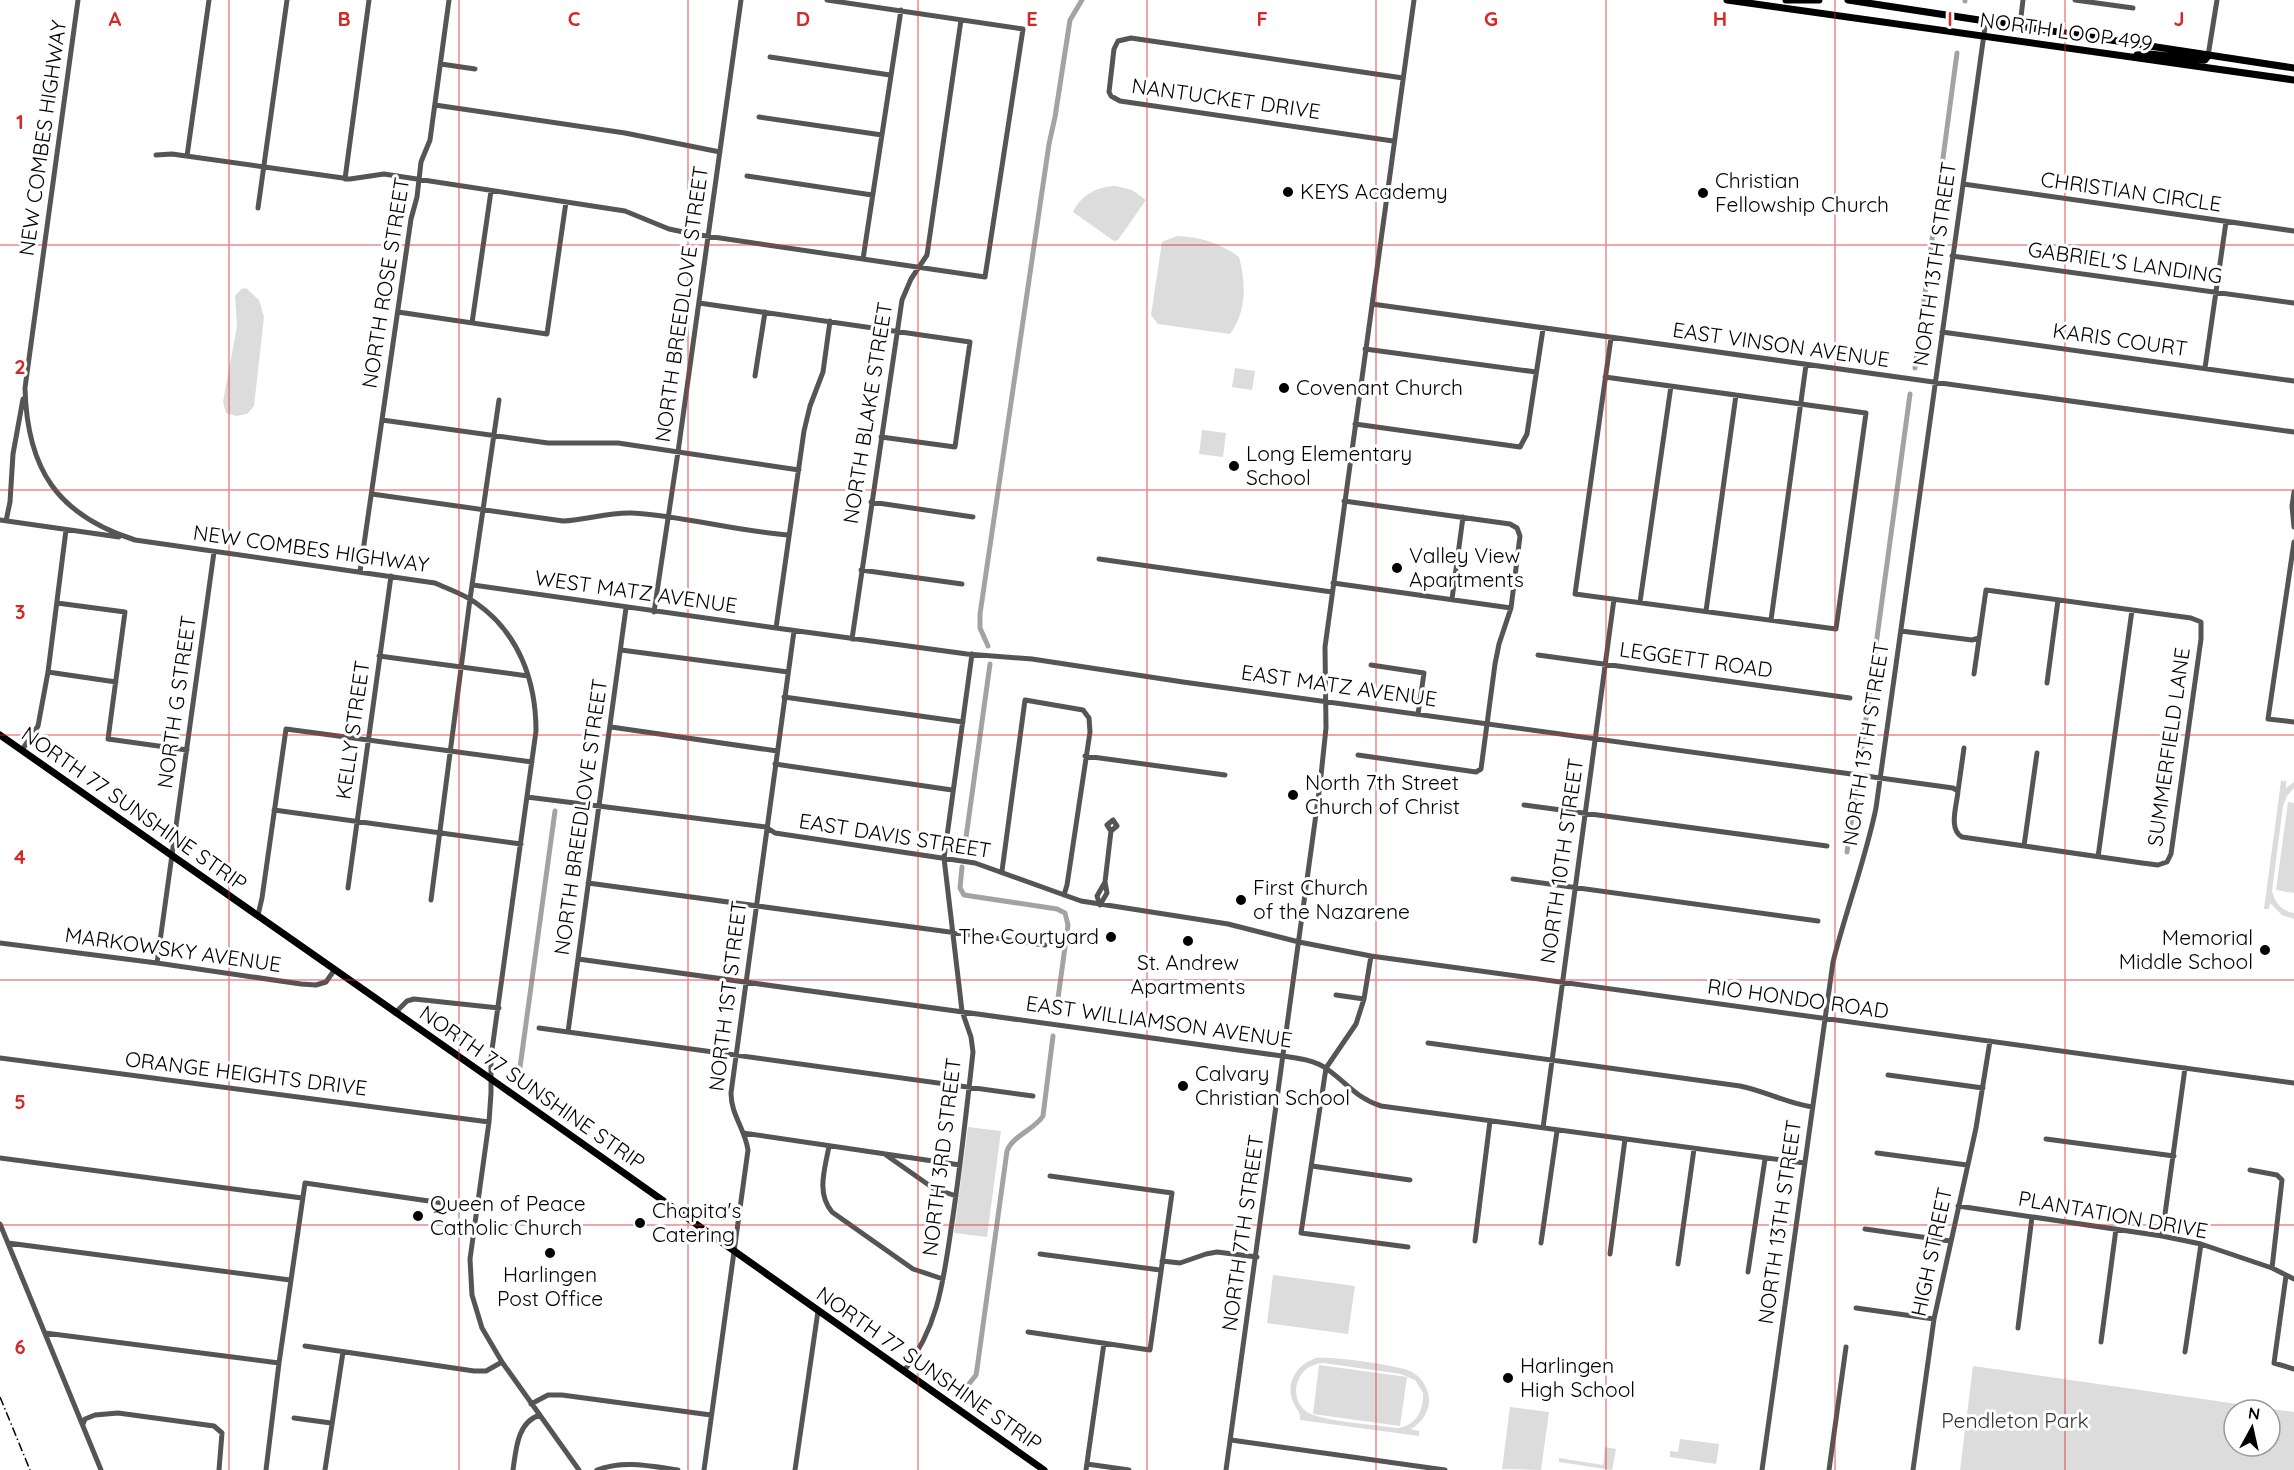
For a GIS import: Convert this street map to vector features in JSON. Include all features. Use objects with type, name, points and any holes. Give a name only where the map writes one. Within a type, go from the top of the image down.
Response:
[{"type":"main road","name":"NORTH LOOP 499","points":[[1726,0],[1764,3],[1983,37],[2294,80]]},
{"type":"main road","points":[[1786,0],[1819,0]]},
{"type":"main road","name":"NORTH LOOP 499","points":[[1848,0],[2294,68]]},
{"type":"main road","points":[[2120,56],[2150,54],[2205,60],[2208,56]]},
{"type":"main road","name":"NORTH 77 SUNSHINE STRIP","points":[[0,735],[1044,1470]]},
{"type":"street","name":"NEW COMBES HIGHWAY","points":[[78,0],[25,388],[29,437],[39,464],[54,489],[73,509],[101,528],[135,540],[435,583],[470,599],[491,615],[510,636],[520,653],[528,676],[536,711],[532,762],[491,1057],[489,1122],[470,1259],[472,1295],[482,1328],[502,1362],[579,1470]]},
{"type":"street","points":[[186,156],[209,0]]},
{"type":"street","points":[[258,208],[287,0]]},
{"type":"street","points":[[345,178],[369,0]]},
{"type":"street","name":"NORTH ROSE STREET","points":[[360,572],[411,219],[420,180],[421,162],[430,140],[449,0]]},
{"type":"street","name":"NORTH BREEDLOVE STREET","points":[[654,612],[741,0]]},
{"type":"street","points":[[156,155],[186,156],[345,178],[384,174],[625,211],[675,230],[708,236],[985,277],[1023,29],[827,0]]},
{"type":"street","name":"NORTH 7TH STREET","points":[[1227,1470],[1325,744],[1324,652],[1414,0]]},
{"type":"street","points":[[2020,25],[2023,0]]},
{"type":"street","points":[[2075,0],[2133,9]]},
{"type":"street","points":[[2208,56],[2217,0]]},
{"type":"street","points":[[864,259],[901,10]]},
{"type":"street","name":"NORTH BLAKE STREET","points":[[852,639],[904,291],[927,255],[961,20]]},
{"type":"street","name":"NORTH 13TH STREET","points":[[1762,1470],[1833,962],[1842,923],[1869,842],[1880,778],[1986,20]]},
{"type":"street","name":"NANTUCKET DRIVE","points":[[1393,141],[1120,101],[1111,96],[1109,92],[1114,49],[1118,41],[1131,39],[1403,78]]},
{"type":"street","points":[[770,57],[890,75]]},
{"type":"street","points":[[441,64],[475,69]]},
{"type":"street","points":[[435,105],[655,138],[720,152]]},
{"type":"street","points":[[759,117],[882,135]]},
{"type":"street","points":[[747,176],[872,195]]},
{"type":"street","name":"CHRISTIAN CIRCLE","points":[[1963,184],[2294,231]]},
{"type":"street","points":[[472,323],[491,191]]},
{"type":"street","points":[[398,312],[547,334],[566,202]]},
{"type":"street","points":[[2205,368],[2226,222]]},
{"type":"street","name":"GABRIEL'S LANDING","points":[[1952,256],[2294,303]]},
{"type":"street","points":[[699,303],[970,342],[955,447],[881,436]]},
{"type":"street","name":"EAST VINSON AVENUE","points":[[1371,304],[2294,432]]},
{"type":"street","points":[[755,376],[765,312]]},
{"type":"street","points":[[776,628],[806,418],[824,372],[830,321]]},
{"type":"street","points":[[1355,424],[1520,447],[1527,434],[1543,329]]},
{"type":"street","name":"KARIS COURT","points":[[1942,332],[2294,381]]},
{"type":"street","points":[[1605,377],[1866,413],[1836,629],[1575,594],[1605,377],[1611,338]]},
{"type":"street","points":[[1365,349],[1536,372]]},
{"type":"street","points":[[1771,620],[1806,365]]},
{"type":"street","points":[[1640,602],[1671,386]]},
{"type":"street","points":[[25,388],[13,454],[10,501],[3,520],[135,540]]},
{"type":"street","points":[[1706,611],[1736,395]]},
{"type":"street","points":[[431,900],[470,599],[499,400]]},
{"type":"street","points":[[382,420],[559,444],[607,442],[799,470]]},
{"type":"street","points":[[2294,492],[2292,506],[2294,527]]},
{"type":"street","points":[[372,494],[484,508],[563,521],[614,513],[669,518],[788,535]]},
{"type":"street","points":[[1344,501],[1510,524],[1517,528],[1520,536],[1510,608],[1499,644],[1482,766],[1479,771],[1358,755]]},
{"type":"street","points":[[871,502],[973,517]]},
{"type":"street","points":[[1452,599],[1463,518]]},
{"type":"street","points":[[22,750],[38,726],[48,672],[66,530]]},
{"type":"street","points":[[2294,542],[2291,577],[2268,719],[2294,722]]},
{"type":"street","name":"NORTH G STREET","points":[[158,963],[214,552]]},
{"type":"street","points":[[1100,559],[1332,592]]},
{"type":"street","points":[[861,570],[962,584]]},
{"type":"street","name":"KELLY STREET","points":[[348,888],[391,576]]},
{"type":"street","points":[[1333,583],[1510,608]]},
{"type":"street","name":"WEST MATZ AVENUE","points":[[473,585],[794,631]]},
{"type":"street","points":[[1974,674],[1986,590],[2132,610],[2098,857]]},
{"type":"street","name":"NORTH 10TH STREET","points":[[1543,1128],[1614,599]]},
{"type":"street","points":[[2047,684],[2058,600]]},
{"type":"street","points":[[57,603],[125,612],[108,739],[187,750]]},
{"type":"street","name":"NORTH BREEDLOVE STREET","points":[[568,1032],[626,608]]},
{"type":"street","name":"SUMMERFIELD LANE","points":[[1958,791],[1954,827],[1958,835],[1967,839],[2158,865],[2167,862],[2171,854],[2184,767],[2202,625],[2198,620],[2191,618],[2132,610]]},
{"type":"street","name":"EAST MATZ AVENUE","points":[[794,631],[972,654],[1032,659],[1880,778]]},
{"type":"street","name":"NORTH 1ST STREET","points":[[704,1470],[748,1149],[734,1116],[731,1102],[736,1055],[794,631]]},
{"type":"street","points":[[1901,631],[1972,640],[1979,638]]},
{"type":"street","points":[[621,650],[788,672]]},
{"type":"street","name":"NORTH 3RD STREET","points":[[904,1371],[917,1355],[933,1321],[943,1279],[956,1196],[973,1047],[962,1011],[944,858],[972,654]]},
{"type":"street","name":"LEGGETT ROAD","points":[[1538,655],[1850,698]]},
{"type":"street","points":[[379,656],[528,676]]},
{"type":"street","points":[[1371,665],[1424,673],[1418,714]]},
{"type":"street","points":[[48,672],[116,682]]},
{"type":"street","points":[[784,697],[963,722]]},
{"type":"street","points":[[1002,871],[1025,700],[1071,707],[1087,714],[1090,727],[1064,895]]},
{"type":"street","points":[[611,727],[777,751]]},
{"type":"street","points":[[258,915],[286,729],[532,762]]},
{"type":"street","points":[[1880,778],[1953,788],[1958,791],[1964,748]]},
{"type":"street","points":[[2024,846],[2037,753]]},
{"type":"street","points":[[1085,756],[1225,775]]},
{"type":"street","points":[[775,764],[952,790]]},
{"type":"street","name":"EAST DAVIS STREET","points":[[527,797],[766,827],[775,833],[975,863],[1064,895],[1100,905],[1228,924],[1299,942]]},
{"type":"street","points":[[1524,805],[1827,846]]},
{"type":"street","points":[[274,810],[521,844]]},
{"type":"street","points":[[1100,905],[1107,894],[1105,882],[1111,831]]},
{"type":"street","points":[[1513,879],[1818,921]]},
{"type":"street","points":[[588,883],[1045,945]]},
{"type":"street","name":"RIO HONDO ROAD","points":[[1299,942],[1371,956],[1561,983],[2294,1083]]},
{"type":"street","name":"MARKOWSKY AVENUE","points":[[0,943],[301,984],[316,985],[326,982],[335,969]]},
{"type":"street","points":[[1371,956],[1364,999],[1356,1024],[1326,1068],[1301,1233],[1408,1247]]},
{"type":"street","name":"EAST WILLIAMSON AVENUE","points":[[578,959],[1282,1056],[1326,1068],[1359,1098],[1381,1106],[1804,1163]]},
{"type":"street","points":[[1336,995],[1364,999]]},
{"type":"street","points":[[395,1013],[407,1001],[414,999],[499,1008]]},
{"type":"street","points":[[539,1028],[1034,1096]]},
{"type":"street","name":"HIGH STREET","points":[[1912,1470],[1934,1319],[1983,1088],[1990,1041]]},
{"type":"street","points":[[1428,1043],[1740,1086],[1760,1090],[1793,1104],[1812,1107]]},
{"type":"street","name":"ORANGE HEIGHTS DRIVE","points":[[0,1058],[489,1122]]},
{"type":"street","points":[[2162,1236],[2184,1068]]},
{"type":"street","points":[[1888,1075],[1983,1088]]},
{"type":"street","points":[[1475,1241],[1490,1121]]},
{"type":"street","points":[[1541,1243],[1557,1131]]},
{"type":"street","points":[[743,1133],[960,1165]]},
{"type":"street","points":[[1610,1254],[1626,1139]]},
{"type":"street","points":[[2046,1139],[2174,1156]]},
{"type":"street","points":[[829,1146],[823,1187],[824,1203],[832,1212],[913,1269],[943,1279]]},
{"type":"street","points":[[1678,1264],[1694,1149]]},
{"type":"street","points":[[884,1154],[933,1188],[956,1196]]},
{"type":"street","points":[[1877,1154],[1967,1165]]},
{"type":"street","points":[[0,1158],[302,1198]]},
{"type":"street","points":[[1748,1272],[1765,1159]]},
{"type":"street","points":[[1312,1166],[1410,1180]]},
{"type":"street","points":[[2250,1170],[2277,1175],[2282,1180],[2272,1268]]},
{"type":"street","points":[[1028,1332],[1150,1350],[1172,1193],[1050,1176]]},
{"type":"street","points":[[266,1470],[290,1280],[305,1183],[477,1208]]},
{"type":"street","name":"PLANTATION DRIVE","points":[[1958,1206],[2162,1236],[2201,1244],[2272,1268],[2294,1279]]},
{"type":"street","points":[[2019,1328],[2032,1217]]},
{"type":"street","points":[[0,1224],[101,1470]]},
{"type":"street","points":[[2101,1342],[2116,1229]]},
{"type":"street","points":[[1865,1230],[1950,1241]]},
{"type":"street","points":[[8,1243],[290,1280]]},
{"type":"street","points":[[2185,1352],[2201,1244]]},
{"type":"street","points":[[1162,1261],[1180,1263],[1217,1252],[1257,1257]]},
{"type":"street","points":[[1040,1254],[1160,1270]]},
{"type":"street","points":[[2286,1276],[2274,1363],[2294,1369]]},
{"type":"street","points":[[1856,1308],[1934,1319]]},
{"type":"street","points":[[795,1470],[818,1311]]},
{"type":"street","points":[[45,1333],[279,1363]]},
{"type":"street","points":[[1104,1343],[1086,1467],[1129,1470]]},
{"type":"street","points":[[305,1346],[474,1371],[486,1371],[502,1362]]},
{"type":"street","points":[[1828,1470],[1846,1347]]},
{"type":"street","points":[[325,1470],[343,1352]]},
{"type":"street","points":[[531,1404],[548,1395],[562,1395],[711,1415]]},
{"type":"street","points":[[83,1424],[85,1419],[109,1413],[214,1426],[222,1433],[219,1470]]},
{"type":"street","points":[[513,1470],[519,1436],[525,1425],[540,1415]]},
{"type":"street","points":[[294,1418],[331,1423]]},
{"type":"street","points":[[1231,1440],[1445,1470]]},
{"type":"street","points":[[597,1470],[607,1466],[632,1464],[678,1470]]},
{"type":"green space","points":[[1116,186],[1132,190],[1146,200],[1118,240],[1114,241],[1073,212],[1085,196],[1103,188]]},
{"type":"green space","points":[[1177,236],[1210,242],[1239,257],[1244,297],[1240,316],[1230,334],[1158,324],[1151,315],[1162,242]]},
{"type":"green space","points":[[246,288],[259,300],[264,317],[254,406],[247,414],[236,416],[226,413],[223,402],[237,326],[235,296],[241,289]]},
{"type":"green space","points":[[1235,368],[1255,371],[1252,390],[1232,387]]},
{"type":"green space","points":[[1202,430],[1226,433],[1223,457],[1199,454]]},
{"type":"green space","points":[[2281,781],[2286,781],[2286,788],[2294,782],[2294,788],[2287,796],[2283,806],[2272,891],[2280,906],[2294,913],[2294,919],[2282,915],[2270,903],[2269,909],[2264,909]]},
{"type":"green space","points":[[2288,802],[2294,803],[2294,893],[2276,890]]},
{"type":"green space","points":[[968,1127],[1001,1131],[987,1237],[954,1233]]},
{"type":"green space","points":[[1273,1275],[1355,1286],[1348,1334],[1267,1323]]},
{"type":"green space","points":[[1316,1358],[1335,1358],[1412,1372],[1425,1385],[1429,1398],[1425,1415],[1411,1429],[1419,1431],[1419,1436],[1300,1420],[1291,1395],[1292,1381],[1298,1370]],"holes":[[[1323,1363],[1401,1374],[1415,1380],[1423,1393],[1420,1412],[1413,1421],[1403,1427],[1396,1428],[1316,1416],[1302,1407],[1296,1395],[1302,1374],[1311,1366]]]},
{"type":"green space","points":[[1319,1365],[1407,1377],[1400,1426],[1313,1414]]},
{"type":"green space","name":"Pendleton Park","points":[[1973,1366],[2222,1402],[2222,1458],[2282,1458],[2282,1410],[2294,1412],[2294,1470],[1960,1470]]},
{"type":"green space","points":[[1510,1407],[1549,1412],[1541,1470],[1502,1469]]},
{"type":"green space","points":[[1680,1439],[1719,1444],[1716,1464],[1670,1457],[1670,1451],[1678,1452]]},
{"type":"green space","points":[[1605,1447],[1616,1449],[1612,1470],[1559,1462],[1559,1458],[1603,1465]]},
{"type":"waterway","points":[[988,646],[980,628],[980,614],[1049,144],[1070,20],[1082,0]]},
{"type":"waterway","points":[[1915,368],[1957,53]]},
{"type":"waterway","points":[[1860,763],[1910,394]]},
{"type":"waterway","points":[[964,852],[990,664]]},
{"type":"waterway","points":[[1847,852],[1856,788]]},
{"type":"waterway","points":[[518,1082],[555,811]]},
{"type":"waterway","points":[[962,867],[960,888],[964,895],[1057,909],[1065,913],[1068,925],[1056,1013]]},
{"type":"waterway","points":[[965,1389],[976,1375],[1007,1151],[1013,1141],[1043,1116],[1053,1036]]},
{"type":"railway","points":[[0,1397],[30,1470]]},
{"type":"place","name":"KEYS Academy","points":[[1288,192]]},
{"type":"place","name":"Christian Fellowship Church","points":[[1703,193]]},
{"type":"place","name":"Covenant Church","points":[[1284,388]]},
{"type":"place","name":"Long Elementary School","points":[[1234,466]]},
{"type":"place","name":"Valley View Apartments","points":[[1397,568]]},
{"type":"place","name":"North 7th Street Church of Christ","points":[[1293,795]]},
{"type":"place","name":"First Church of the Nazarene","points":[[1241,900]]},
{"type":"place","name":"The Courtyard","points":[[1111,937]]},
{"type":"place","name":"St. Andrew Apartments","points":[[1188,941]]},
{"type":"place","name":"Memorial Middle School","points":[[2265,950]]},
{"type":"place","name":"Calvary Christian School","points":[[1183,1086]]},
{"type":"place","name":"Queen of Peace Catholic Church","points":[[418,1216]]},
{"type":"place","name":"Chapita's Catering","points":[[640,1223]]},
{"type":"place","name":"Harlingen Post Office","points":[[550,1253]]},
{"type":"place","name":"Harlingen High School","points":[[1508,1378]]}]
